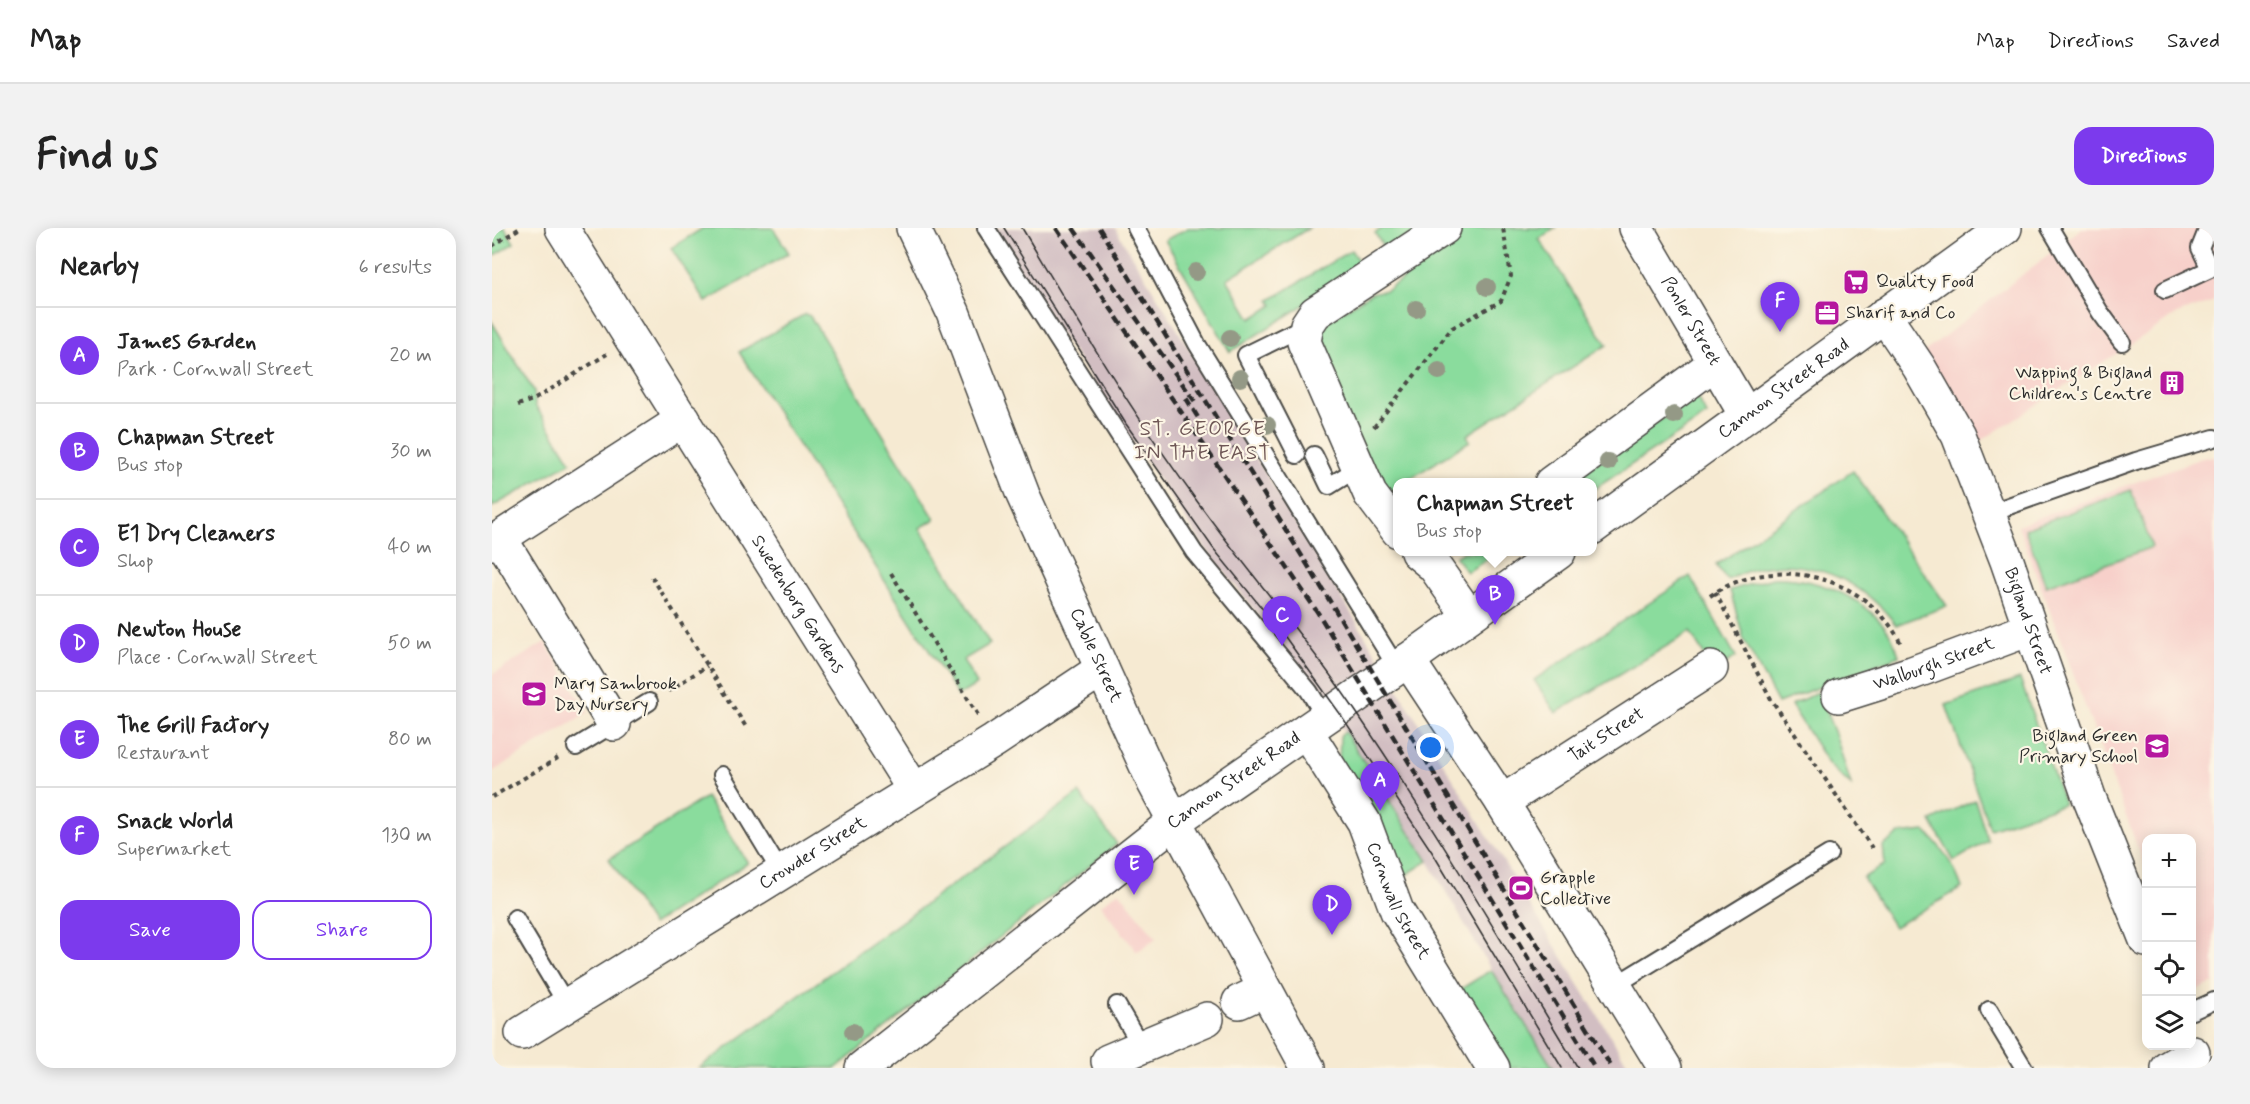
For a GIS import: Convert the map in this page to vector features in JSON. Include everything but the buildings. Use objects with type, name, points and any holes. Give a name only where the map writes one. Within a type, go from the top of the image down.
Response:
[{"type":"street","name":"Swedenborg Gardens","points":[[562,228],[684,419],[914,790]]},
{"type":"street","name":"Cable Street","points":[[913,228],[953,312],[1023,495],[1154,783],[1175,821],[1252,996],[1308,1068]]},
{"type":"street","points":[[1393,524],[1370,494],[1304,342],[1307,325],[1322,308],[1444,228]]},
{"type":"street","name":"Ponler Street","points":[[1636,228],[1746,416]]},
{"type":"street","name":"Cannon Street Road","points":[[1597,525],[2005,228]]},
{"type":"street","name":"Bigland Street","points":[[1884,315],[1919,367],[1958,435],[1989,513],[2089,796],[2142,930]]},
{"type":"street","points":[[1558,478],[1715,363]]},
{"type":"street","points":[[614,724],[496,541],[684,419]]},
{"type":"street","points":[[1435,556],[1469,616]]},
{"type":"street","name":"Cannon Street Road","points":[[862,1068],[1175,821],[1553,556]]},
{"type":"street","name":"Walburgh Street","points":[[1839,696],[1912,673],[2030,629]]},
{"type":"street","points":[[1402,664],[1502,802],[1665,1068]]},
{"type":"street","name":"Tait Street","points":[[1502,802],[1711,668]]},
{"type":"street","name":"Crowder Street","points":[[522,1033],[994,741],[1102,669]]},
{"type":"street","name":"Cornwall Street","points":[[1316,724],[1364,822],[1397,911],[1493,1068]]},
{"type":"street","points":[[1108,1061],[1206,1019]]},
{"type":"lane","points":[[986,228],[1194,552],[1309,692],[1316,724]]},
{"type":"lane","points":[[1136,228],[1197,344],[1402,664]]},
{"type":"lane","points":[[2050,228],[2100,312],[2122,342]]},
{"type":"lane","points":[[2165,290],[2210,269],[2200,248],[2208,228]]},
{"type":"lane","points":[[1307,325],[1246,355],[1306,455],[1329,486],[1354,460]]},
{"type":"lane","points":[[1989,513],[2136,461],[2214,438]]},
{"type":"lane","points":[[576,747],[649,702]]},
{"type":"lane","points":[[722,775],[781,873]]},
{"type":"lane","points":[[1614,986],[1830,854]]},
{"type":"lane","points":[[514,918],[567,1005]]},
{"type":"lane","points":[[2196,1009],[2214,1001]]},
{"type":"lane","points":[[1117,1005],[1142,1046]]},
{"type":"lane","points":[[1989,1010],[2024,1068]]},
{"type":"path","points":[[492,246],[520,228]]},
{"type":"path","points":[[1354,460],[1357,441],[1367,435],[1383,418],[1452,328],[1501,301],[1511,276],[1503,228]]},
{"type":"path","points":[[518,405],[535,399],[633,338]]},
{"type":"path","points":[[891,573],[994,741]]},
{"type":"path","points":[[1710,596],[1732,584],[1770,573],[1810,574],[1827,580],[1854,594],[1883,618],[1898,638],[1912,673]]},
{"type":"path","points":[[652,577],[746,728]]},
{"type":"path","points":[[1715,592],[1771,699],[1872,848]]},
{"type":"path","points":[[649,702],[707,666]]},
{"type":"path","points":[[492,798],[576,747]]},
{"type":"shaded area","points":[[994,228],[1115,228],[1630,1068],[1553,1068],[1515,1011],[1424,854],[1310,680],[1203,545],[1033,292]]},
{"type":"shaded area","points":[[2082,228],[2214,228],[2214,301],[2179,313],[1979,442],[1923,353]]},
{"type":"shaded area","name":"Bigland Green Primary School","points":[[2214,456],[2214,983],[2196,990],[2196,834],[2142,834],[2142,859],[2018,525],[2199,459]]},
{"type":"shaded area","name":"Mary Sambrook Day Nursery","points":[[545,642],[588,713],[492,772],[492,675]]},
{"type":"shaded area","points":[[1119,891],[1156,938],[1137,952],[1101,905]]},
{"type":"green space","points":[[492,228],[505,228],[514,243],[492,257]]},
{"type":"green space","points":[[703,228],[773,228],[789,253],[706,302],[671,248]]},
{"type":"green space","points":[[1188,228],[1309,228],[1227,279],[1251,319],[1273,305],[1270,300],[1351,250],[1363,267],[1230,352],[1165,240]]},
{"type":"green space","points":[[1383,228],[1425,228],[1386,252],[1375,233]]},
{"type":"green space","points":[[1455,228],[1555,228],[1539,239],[1607,345],[1467,435],[1470,441],[1411,478],[1393,478],[1393,490],[1389,493],[1357,441],[1320,360],[1317,328],[1371,293],[1386,290],[1421,267],[1425,261],[1425,254]]},
{"type":"green space","points":[[805,314],[810,316],[935,519],[920,528],[990,644],[963,660],[977,684],[958,696],[739,352]]},
{"type":"green space","points":[[492,322],[534,391],[535,405],[571,462],[492,507]]},
{"type":"green space","points":[[1696,396],[1707,415],[1597,487],[1597,478],[1574,478]]},
{"type":"green space","points":[[1853,471],[1947,606],[1896,625],[1862,591],[1842,579],[1820,571],[1797,566],[1774,566],[1750,570],[1727,580],[1716,565]]},
{"type":"green space","points":[[2131,490],[2152,547],[2046,586],[2025,529]]},
{"type":"green space","points":[[1457,556],[1493,556],[1467,572],[1455,557]]},
{"type":"green space","points":[[1690,576],[1736,657],[1714,671],[1690,632],[1556,713],[1534,680]]},
{"type":"green space","points":[[1773,578],[1812,582],[1850,597],[1881,622],[1892,638],[1899,656],[1778,703],[1744,640],[1730,590]]},
{"type":"green space","points":[[2020,679],[2064,804],[1990,829],[1946,705]]},
{"type":"green space","points":[[1818,692],[1836,736],[1851,785],[1829,765],[1791,705]]},
{"type":"green space","points":[[1345,732],[1428,861],[1403,877],[1339,767],[1340,736]]},
{"type":"green space","points":[[1079,793],[1117,844],[836,1068],[699,1068]]},
{"type":"green space","points":[[706,797],[748,863],[652,925],[609,859]]},
{"type":"green space","points":[[1975,800],[1988,841],[1954,861],[1931,821]]},
{"type":"green space","points":[[1925,831],[1947,857],[1962,888],[1894,927],[1863,878],[1885,864],[1883,846],[1899,834]]},
{"type":"green space","points":[[1491,970],[1553,1068],[1504,1068],[1456,992]]},
{"type":"tram line","points":[[1004,228],[1126,424],[1213,548],[1283,634],[1341,715],[1432,852],[1562,1068]]},
{"type":"tram line","points":[[1022,228],[1148,431],[1213,523],[1331,676],[1380,748],[1467,884],[1578,1068]]},
{"type":"railway","points":[[1056,228],[1318,613],[1595,1068]]},
{"type":"railway","points":[[1073,228],[1196,403]]},
{"type":"railway","points":[[1099,228],[1331,603],[1612,1068]]},
{"type":"railway","points":[[1186,398],[1208,434]]},
{"type":"place","name":"Quality Food","points":[[1856,282]]},
{"type":"place","name":"Sharif and Co","points":[[1827,313]]},
{"type":"place","name":"Snack World","points":[[1780,332]]},
{"type":"place","name":"Wapping & Bigland Children's Centre","points":[[2172,383]]},
{"type":"place","name":"Chapman Street","points":[[1495,625]]},
{"type":"place","name":"E1 Dry Cleaners","points":[[1282,646]]},
{"type":"place","name":"Mary Sambrook Day Nursery","points":[[534,694]]},
{"type":"place","name":"Bigland Green Primary School","points":[[2157,746]]},
{"type":"place","name":"James Garden","points":[[1380,811]]},
{"type":"place","name":"Grapple Collective","points":[[1521,888]]},
{"type":"place","name":"The Grill Factory","points":[[1134,895]]},
{"type":"place","name":"Newton House","points":[[1332,935]]},
{"type":"district","name":"ST. GEORGE IN THE EAST","points":[[1203,441]]}]
